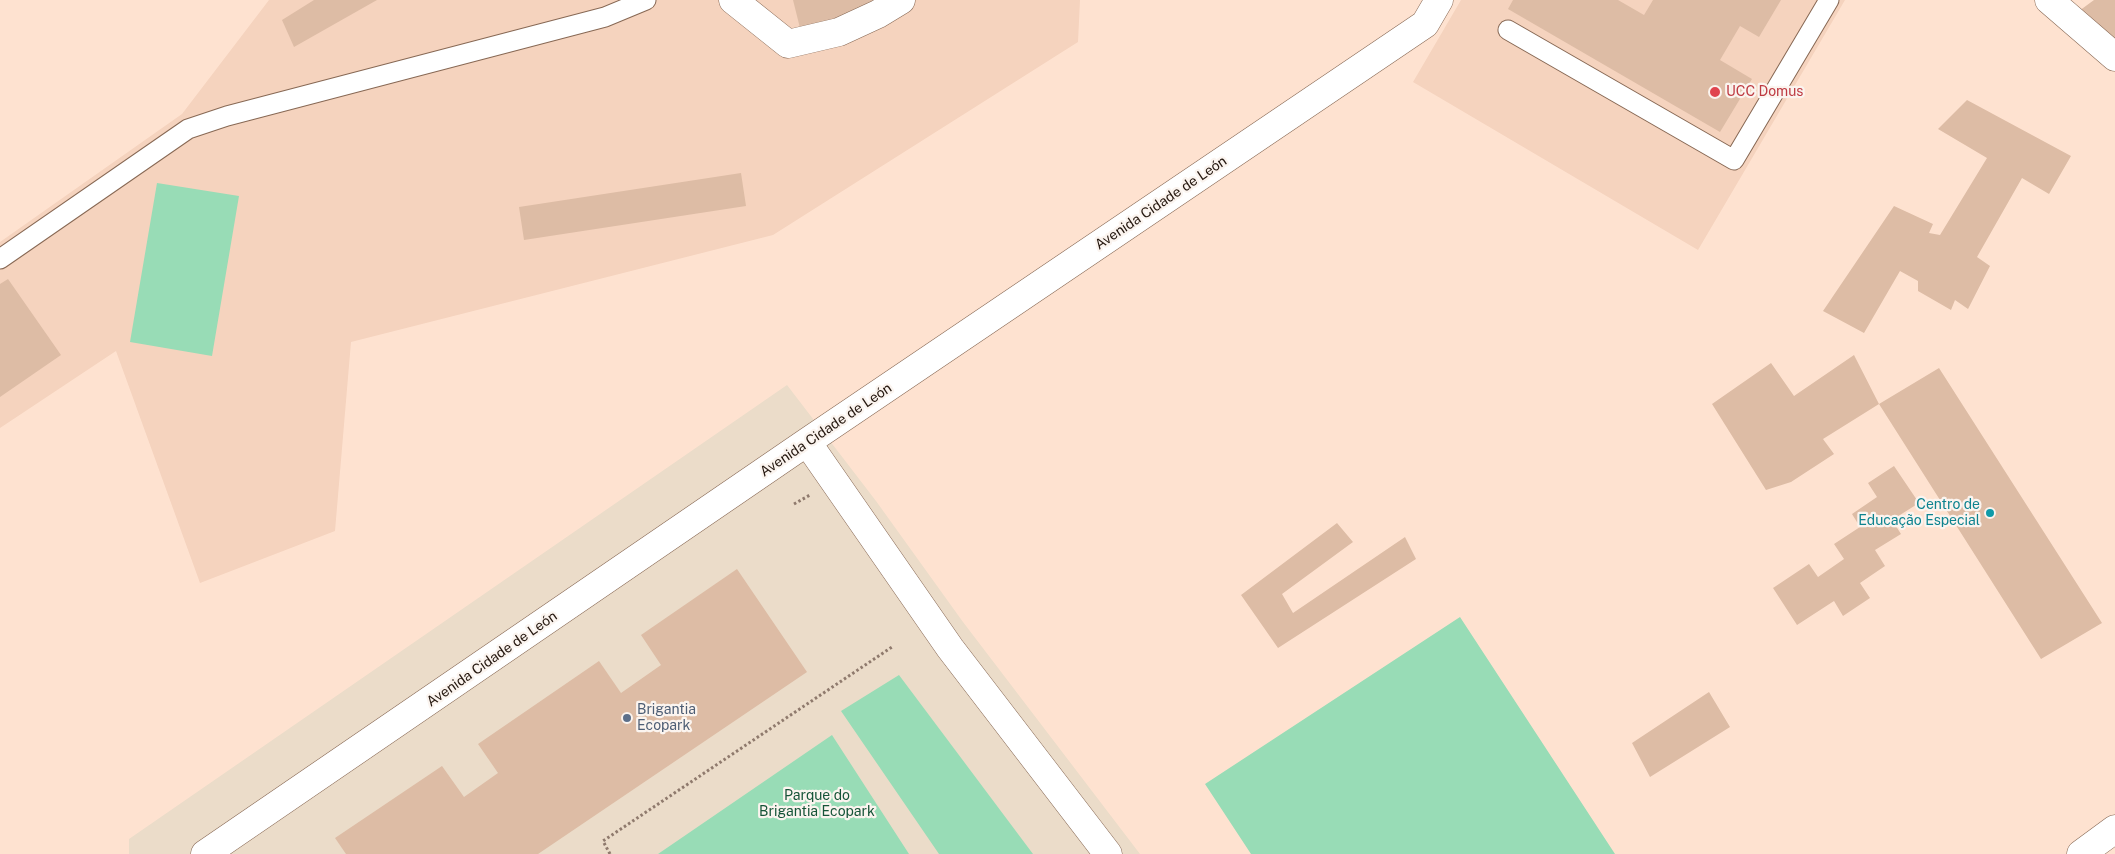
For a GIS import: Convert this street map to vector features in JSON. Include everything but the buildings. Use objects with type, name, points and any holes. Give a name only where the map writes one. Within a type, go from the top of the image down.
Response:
[{"type":"street","points":[[733,0],[788,44],[839,32],[878,14],[901,0]]},
{"type":"street","name":"Avenida Cidade de León","points":[[205,854],[807,442],[1426,24],[1439,0]]},
{"type":"street","points":[[2049,0],[2115,57]]},
{"type":"street","points":[[807,442],[950,648],[1108,854]]},
{"type":"street","points":[[2082,854],[2115,829]]},
{"type":"lane","points":[[0,259],[188,129],[227,116],[605,17],[646,0]]},
{"type":"lane","points":[[1508,30],[1734,160],[1829,0]]},
{"type":"path","points":[[610,854],[603,841],[892,647]]},
{"type":"shaded area","points":[[269,0],[1080,0],[1078,42],[773,235],[351,342],[335,531],[200,583],[116,351],[0,428],[0,242],[182,114]]},
{"type":"shaded area","points":[[1461,0],[1845,0],[1698,250],[1413,82]]},
{"type":"shaded area","points":[[787,385],[876,501],[963,622],[1140,854],[129,854],[129,839]]},
{"type":"green space","points":[[157,183],[239,196],[212,356],[130,342]]},
{"type":"green space","points":[[1460,617],[1615,854],[1251,854],[1205,784]]},
{"type":"green space","points":[[899,675],[1033,854],[939,854],[841,711]]},
{"type":"green space","name":"Parque do Brigantia Ecopark","points":[[832,735],[909,854],[658,854]]},
{"type":"place","name":"UCC Domus","points":[[1715,92]]},
{"type":"place","name":"Centro de Educação Especial","points":[[1990,513]]},
{"type":"place","name":"Brigantia Ecopark","points":[[627,718]]}]
